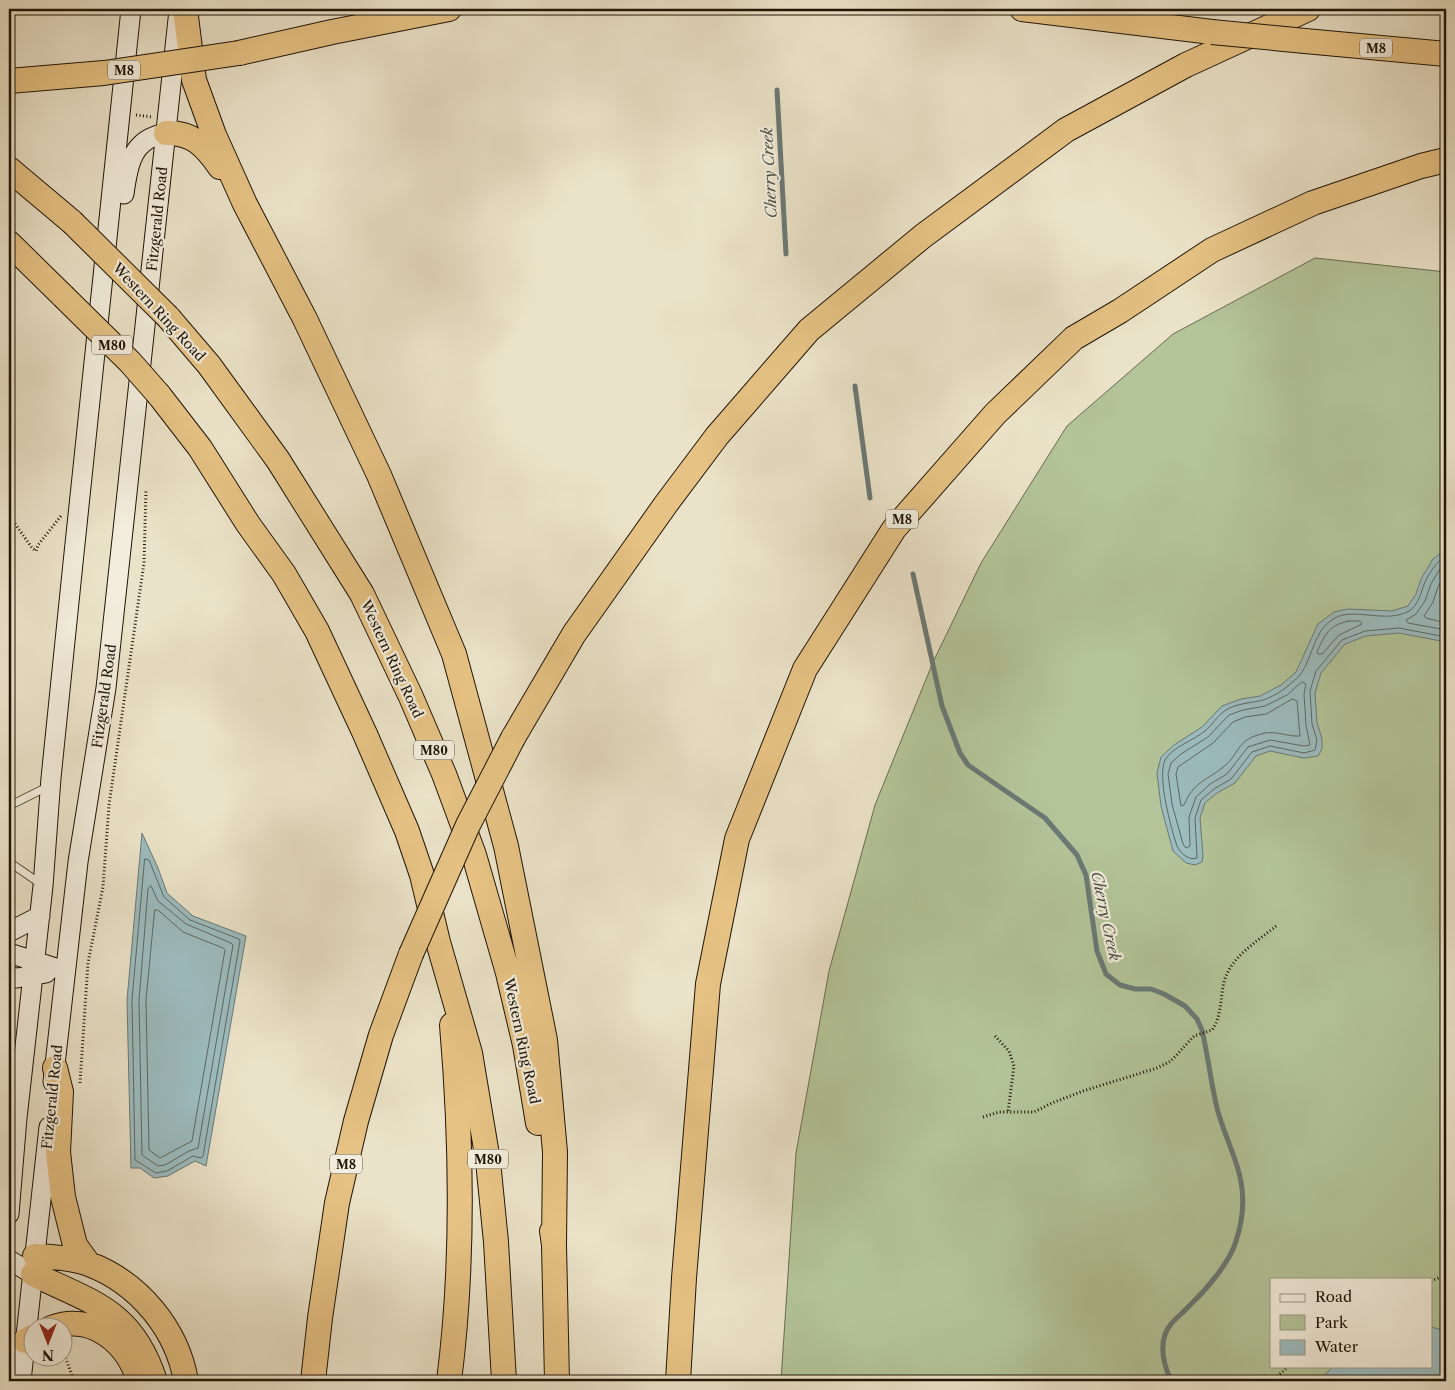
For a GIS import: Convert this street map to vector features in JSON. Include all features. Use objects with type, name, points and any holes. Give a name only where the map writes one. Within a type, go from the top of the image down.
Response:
[{"type":"highway","points":[[185,9],[194,80],[214,135],[245,204],[305,319],[379,475],[454,654],[506,846],[545,1040],[554,1152],[554,1245]]},
{"type":"highway","name":"M8","points":[[9,81],[104,73],[239,53],[449,9]]},
{"type":"highway","name":"M8","points":[[1022,9],[1212,32],[1446,54]]},
{"type":"highway","name":"M8","points":[[313,1381],[335,1212],[356,1120],[381,1035],[411,954],[468,825],[513,738],[574,634],[666,504],[717,436],[809,330],[923,236],[1066,130],[1186,65],[1308,9]]},
{"type":"highway","points":[[163,125],[182,133],[201,145],[212,156],[245,204]]},
{"type":"highway","name":"M8","points":[[678,1381],[684,1278],[708,984],[737,839],[805,669],[894,529],[995,414],[1074,338],[1120,311],[1212,250],[1313,203],[1421,166],[1446,160]]},
{"type":"highway","name":"Western Ring Road","points":[[9,169],[72,222],[168,317],[209,365],[278,460],[362,594],[411,697],[444,774],[474,855],[508,974],[525,1045],[540,1132],[554,1245],[557,1381]]},
{"type":"highway","name":"M80","points":[[9,242],[130,362],[159,395],[200,448],[248,524],[284,574],[317,631],[365,734],[407,831],[422,875],[438,942],[470,1053],[488,1161],[497,1252],[504,1381]]},
{"type":"highway","points":[[438,942],[452,1026],[457,1123],[459,1225],[456,1298],[448,1381]]},
{"type":"highway","points":[[55,1068],[62,1092],[58,1152],[62,1197],[75,1245],[88,1264]]},
{"type":"highway","points":[[34,1265],[63,1258],[88,1264],[111,1274],[121,1281],[150,1306],[170,1335],[186,1381]]},
{"type":"highway","points":[[34,1265],[94,1302],[129,1330],[140,1345],[155,1381]]},
{"type":"highway","points":[[72,1324],[96,1327],[110,1336],[122,1348],[139,1381]]},
{"type":"main road","points":[[9,1214],[17,1118],[43,886],[51,782],[131,9]]},
{"type":"main road","name":"Fitzgerald Road","points":[[30,1318],[34,1265],[65,971],[78,862],[106,688],[163,125],[179,9]]},
{"type":"main road","points":[[51,782],[76,648],[127,172],[137,148],[163,125]]},
{"type":"main road","points":[[9,932],[40,916]]},
{"type":"main road","points":[[9,953],[35,968],[65,971]]},
{"type":"main road","points":[[9,977],[35,968]]},
{"type":"main road","points":[[9,1258],[34,1265]]},
{"type":"main road","name":"Fitzgerald Road","points":[[21,1381],[23,1368]]},
{"type":"lane","points":[[9,806],[51,782]]},
{"type":"lane","points":[[9,862],[43,886]]},
{"type":"path","points":[[128,114],[163,125]]},
{"type":"path","points":[[9,515],[36,551]]},
{"type":"path","points":[[983,1117],[999,1112],[1034,1112],[1052,1102],[1083,1090],[1157,1068],[1171,1061],[1194,1036],[1210,1031],[1216,1025],[1224,982],[1229,970],[1236,959],[1276,926]]},
{"type":"path","points":[[995,1036],[1009,1051],[1014,1066],[1008,1112]]},
{"type":"path","points":[[1432,1280],[1446,1275]]},
{"type":"path","points":[[69,1368],[74,1381]]},
{"type":"path","points":[[1272,1381],[1287,1368]]},
{"type":"green space","points":[[1315,258],[1446,272],[1446,1381],[781,1381],[796,1153],[829,971],[875,805],[933,662],[981,563],[1067,426],[1173,334]]},
{"type":"water","points":[[1445,550],[1446,642],[1399,633],[1366,636],[1345,644],[1321,673],[1315,693],[1317,723],[1322,739],[1322,749],[1318,756],[1304,758],[1270,751],[1256,756],[1235,783],[1217,793],[1205,803],[1200,818],[1202,862],[1195,865],[1186,863],[1173,851],[1161,806],[1157,773],[1161,757],[1174,745],[1202,727],[1222,706],[1241,699],[1260,696],[1281,685],[1296,672],[1318,624],[1334,612],[1348,609],[1392,611],[1408,606],[1433,559]]},
{"type":"water","points":[[142,833],[167,893],[193,916],[246,936],[206,1166],[195,1161],[168,1176],[154,1178],[140,1168],[131,1168],[127,1000]]},
{"type":"water","points":[[1432,1327],[1446,1331],[1446,1381],[1318,1381],[1332,1368],[1432,1368]]},
{"type":"waterway","name":"Cherry Creek","points":[[777,90],[786,254]]},
{"type":"waterway","name":"Cherry Creek","points":[[855,386],[870,498]]},
{"type":"waterway","name":"Cherry Creek","points":[[913,574],[942,706],[960,753],[968,765],[1045,818],[1077,855],[1086,875],[1097,951],[1106,974],[1120,985],[1135,989],[1151,989],[1185,1006],[1197,1019],[1202,1030],[1217,1108],[1240,1175],[1242,1213],[1236,1241],[1229,1258],[1204,1291],[1173,1321],[1164,1338],[1164,1360],[1171,1381]]}]
